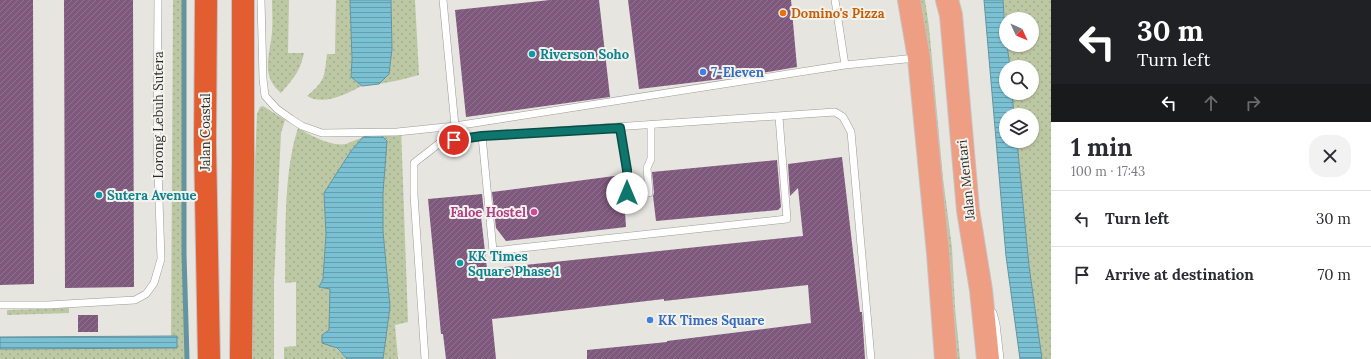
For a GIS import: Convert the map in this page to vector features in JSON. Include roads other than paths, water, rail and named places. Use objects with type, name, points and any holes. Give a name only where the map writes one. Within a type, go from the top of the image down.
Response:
[{"type":"highway","name":"Jalan Coastal","points":[[206,0],[205,144],[209,359]]},
{"type":"highway","points":[[241,359],[243,0]]},
{"type":"main road","points":[[909,0],[919,58],[938,253],[946,359]]},
{"type":"main road","name":"Jalan Mentari","points":[[947,0],[951,15],[968,210],[981,290],[988,359]]},
{"type":"main road","points":[[978,359],[974,312],[981,290]]},
{"type":"lane","name":"Lorong Lebuh Sutera","points":[[0,305],[48,305],[135,300],[146,294],[154,283],[161,259],[157,140],[158,0]]},
{"type":"lane","points":[[261,0],[262,79],[265,96],[276,109],[291,119],[302,126],[322,133],[397,132],[455,126],[845,65],[919,58]]},
{"type":"lane","points":[[443,0],[455,126]]},
{"type":"lane","points":[[836,0],[845,65]]},
{"type":"lane","points":[[425,359],[414,195],[414,163],[440,142],[482,136],[620,128],[835,112],[843,117],[851,132],[871,359]]},
{"type":"lane","points":[[482,136],[492,251],[787,219],[779,117]]},
{"type":"lane","points":[[649,193],[647,168],[651,159],[651,125]]},
{"type":"lane","points":[[620,128],[627,170],[627,193]]},
{"type":"lane","points":[[968,210],[996,324],[1000,359]]},
{"type":"water","points":[[350,0],[391,0],[392,49],[389,74],[379,84],[362,86],[351,77],[352,59]]},
{"type":"water","points":[[984,0],[1003,0],[1004,12],[999,12],[999,52],[1008,52],[1009,60],[999,60],[999,100],[1013,100],[1013,108],[999,108],[999,148],[1018,148],[1029,266],[1042,359],[1020,359],[1006,256]]},
{"type":"water","points":[[380,134],[387,141],[383,193],[383,231],[390,307],[383,359],[347,359],[337,348],[322,343],[322,335],[329,330],[330,289],[319,287],[323,279],[326,234],[324,193],[351,151],[363,137]]},
{"type":"water","points":[[177,336],[177,348],[0,349],[0,337]]},
{"type":"waterway","points":[[184,0],[184,253],[187,359]]},
{"type":"place","name":"Domino's Pizza","points":[[783,13]]},
{"type":"place","name":"Riverson Soho","points":[[532,54]]},
{"type":"place","name":"7-Eleven","points":[[703,72]]},
{"type":"place","name":"Sutera Avenue","points":[[99,195]]},
{"type":"place","name":"Faloe Hostel","points":[[534,212]]},
{"type":"place","name":"KK Times Square Phase 1","points":[[460,263]]},
{"type":"place","name":"KK Times Square","points":[[650,320]]}]
